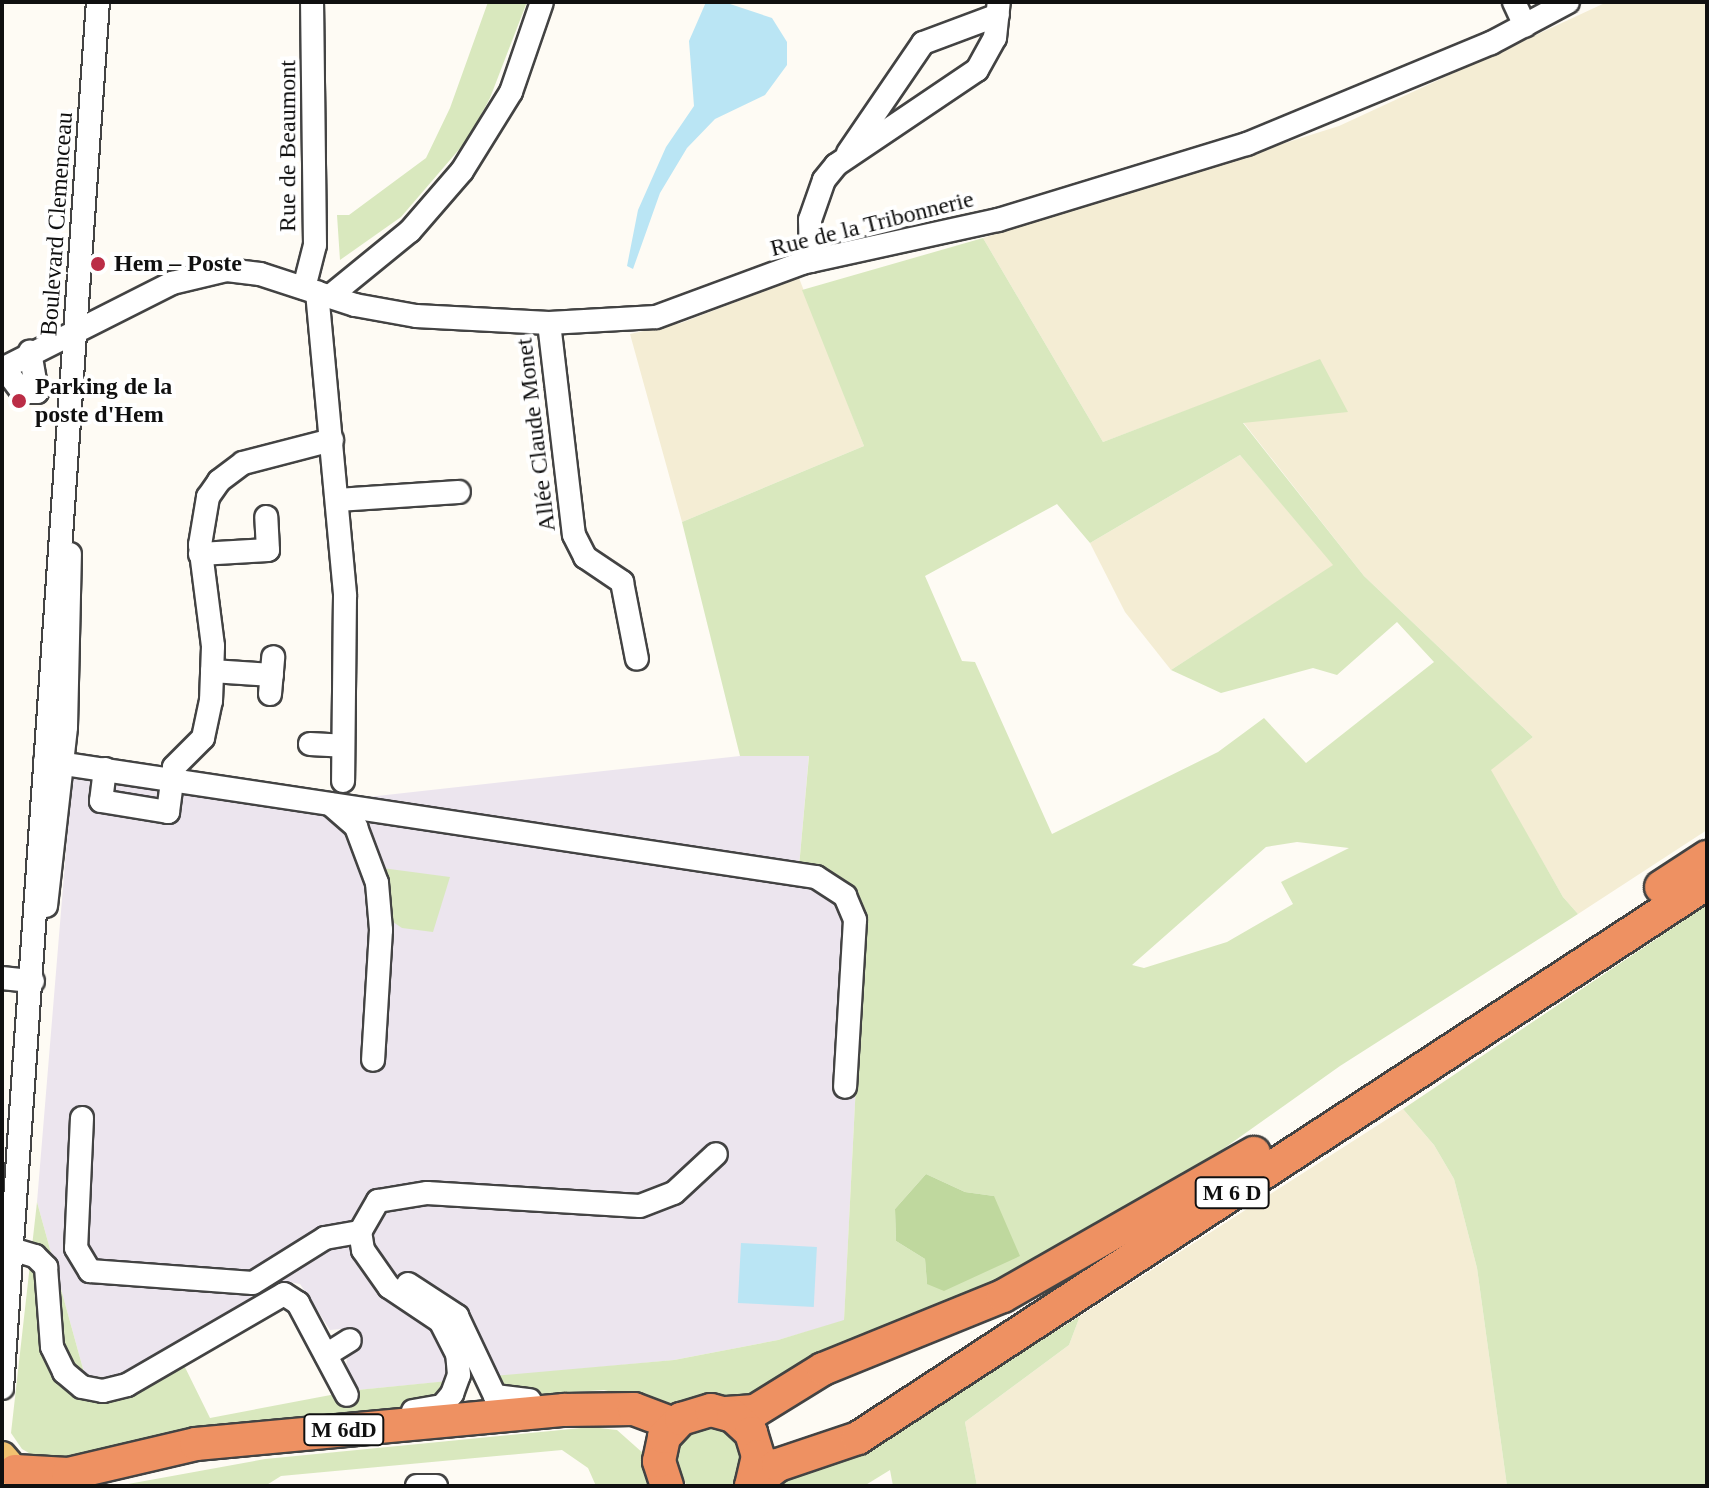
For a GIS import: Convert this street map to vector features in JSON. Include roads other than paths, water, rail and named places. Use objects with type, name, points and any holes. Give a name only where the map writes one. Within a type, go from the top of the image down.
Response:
[{"type":"highway","name":"M 6 D","points":[[726,1413],[755,1411],[823,1369],[973,1311],[1093,1248],[1239,1163],[1707,857]]},
{"type":"highway","name":"M 6 D","points":[[751,1486],[778,1465],[858,1438],[1707,883]]},
{"type":"highway","name":"M 6dD","points":[[8,1464],[68,1474],[196,1444],[620,1408],[674,1424]]},
{"type":"highway","points":[[667,1486],[660,1453],[674,1424],[703,1410],[726,1413],[746,1426],[757,1448],[751,1486]]},
{"type":"street","name":"Boulevard Clemenceau","points":[[2,1388],[15,1250],[11,1157],[33,981],[54,762],[65,497],[98,2]]},
{"type":"street","name":"Rue de Beaumont","points":[[312,2],[315,245],[322,294],[322,334],[345,610],[343,781]]},
{"type":"street","points":[[322,294],[410,231],[462,171],[511,92],[542,2]]},
{"type":"street","points":[[1514,2],[1525,26]]},
{"type":"street","name":"Rue de la Tribonnerie","points":[[3,368],[76,327],[205,273],[247,272],[416,316],[549,323],[656,317],[811,261],[998,220],[1221,153],[1333,112],[1525,26],[1568,2]]},
{"type":"street","points":[[844,159],[977,70],[992,47],[998,8]]},
{"type":"street","points":[[811,261],[807,242],[814,201],[923,43],[998,8]]},
{"type":"street","name":"Allée Claude Monet","points":[[549,323],[574,535],[585,557],[622,582],[637,659]]},
{"type":"street","points":[[3,368],[22,392],[37,392],[30,352]]},
{"type":"street","points":[[105,769],[101,801],[168,812],[177,761],[203,738],[212,671],[200,554],[206,503],[226,474],[243,463],[332,440]]},
{"type":"street","points":[[337,500],[459,492]]},
{"type":"street","points":[[200,554],[268,550],[266,517]]},
{"type":"street","points":[[212,671],[272,675]]},
{"type":"street","points":[[310,744],[343,746]]},
{"type":"street","points":[[54,762],[799,874],[831,885],[845,896],[855,920],[845,1087]]},
{"type":"street","points":[[329,803],[362,836],[377,883],[381,930],[373,1060]]},
{"type":"street","points":[[2,978],[33,981]]},
{"type":"street","points":[[82,1118],[76,1248],[90,1271],[253,1283],[325,1238],[360,1232]]},
{"type":"street","points":[[352,1429],[385,1413],[442,1406],[459,1375],[451,1335],[440,1321],[389,1287],[363,1250],[360,1232],[378,1201],[398,1194],[655,1204],[716,1154]]},
{"type":"street","points":[[15,1250],[35,1256],[46,1267],[52,1347],[64,1372],[82,1387],[103,1391],[127,1385],[284,1294],[298,1303],[347,1395]]},
{"type":"street","points":[[381,1274],[400,1280],[457,1316],[469,1331],[484,1380],[502,1400],[579,1396],[620,1408]]},
{"type":"street","points":[[326,1355],[350,1340]]},
{"type":"street","points":[[417,1486],[436,1486]]},
{"type":"water","points":[[706,2],[724,2],[772,18],[787,42],[787,65],[765,95],[715,119],[687,148],[660,193],[633,269],[627,266],[638,210],[666,147],[694,106],[689,41]]},
{"type":"water","points":[[741,1243],[817,1247],[814,1307],[738,1303]]},
{"type":"place","name":"Hem – Poste","points":[[98,264]]},
{"type":"place","name":"Parking de la poste d'Hem","points":[[19,401]]}]
